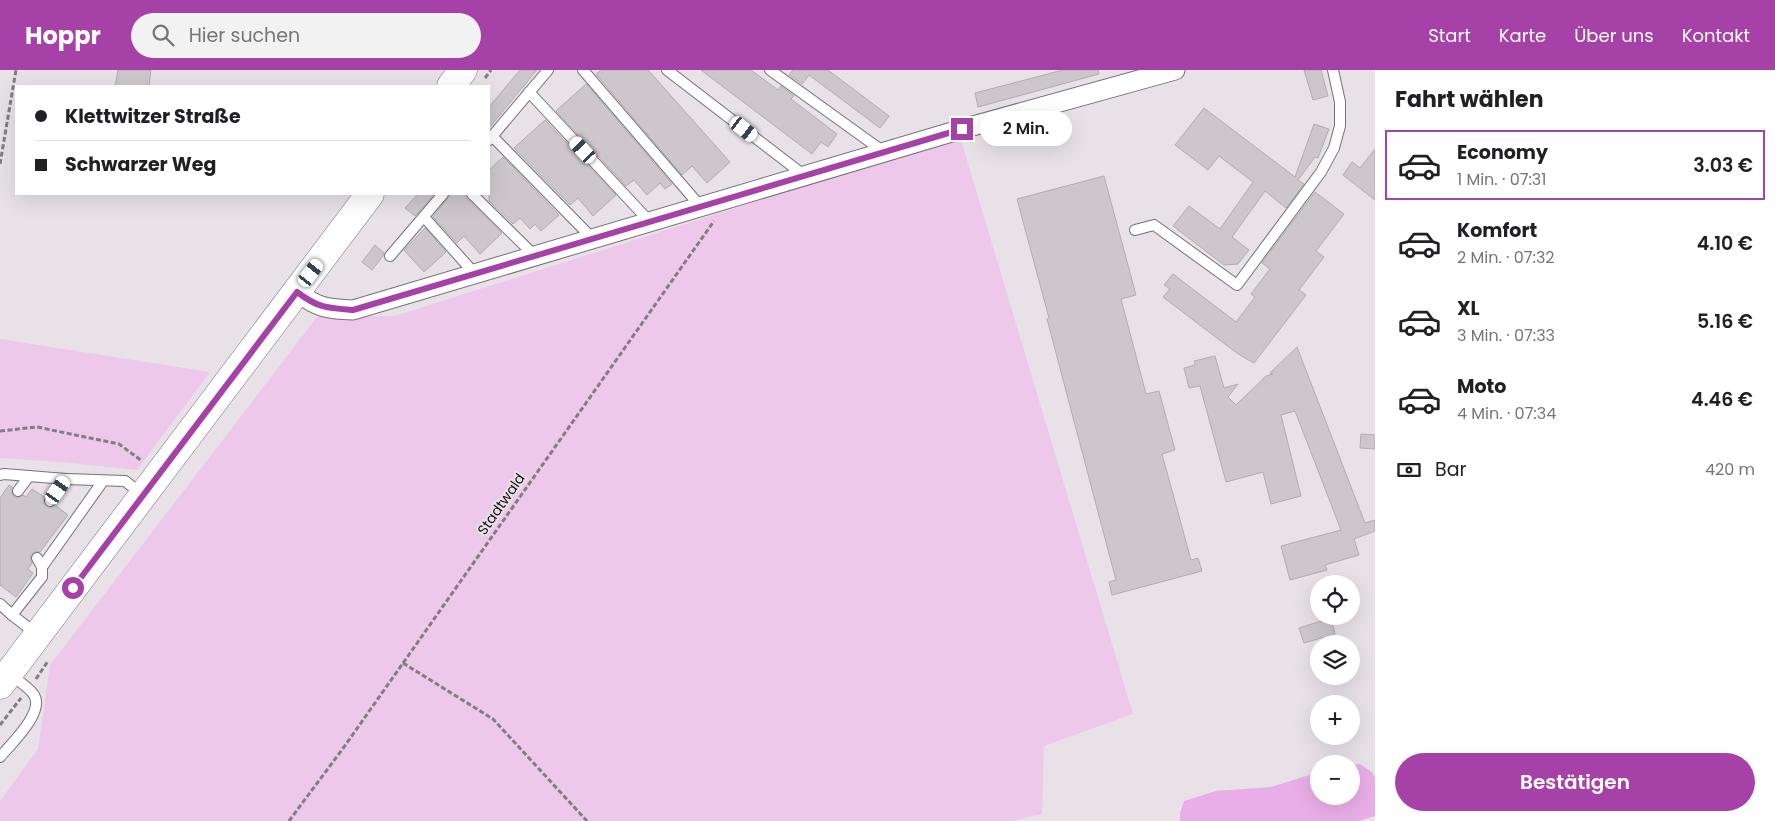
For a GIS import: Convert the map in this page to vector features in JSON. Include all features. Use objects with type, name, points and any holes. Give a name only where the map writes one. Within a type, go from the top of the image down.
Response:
[{"type":"main road","points":[[452,85],[463,70]]},
{"type":"main road","points":[[3,675],[38,635],[369,195]]},
{"type":"street","points":[[297,292],[311,303],[328,308],[353,310],[962,129],[1175,70]]},
{"type":"lane","points":[[548,70],[490,138],[593,239]]},
{"type":"lane","points":[[583,70],[701,207]]},
{"type":"lane","points":[[668,70],[805,176]]},
{"type":"lane","points":[[1135,230],[1154,225],[1237,285],[1321,172],[1334,148],[1340,126],[1340,102],[1333,70]]},
{"type":"lane","points":[[773,71],[885,152]]},
{"type":"lane","points":[[529,92],[650,222]]},
{"type":"lane","points":[[390,256],[442,195]]},
{"type":"lane","points":[[473,195],[535,256]]},
{"type":"lane","points":[[424,216],[475,274]]},
{"type":"lane","points":[[0,475],[125,481],[144,495]]},
{"type":"lane","points":[[18,491],[29,476]]},
{"type":"lane","points":[[50,501],[66,479]]},
{"type":"lane","points":[[42,567],[103,481]]},
{"type":"lane","points":[[12,615],[42,577],[42,567],[37,558]]},
{"type":"lane","points":[[0,604],[38,635]]},
{"type":"lane","points":[[0,757],[33,717],[37,705],[34,695],[3,675]]},
{"type":"path","points":[[0,164],[16,70]]},
{"type":"path","name":"Stadtwald","points":[[289,821],[403,663],[730,198]]},
{"type":"path","points":[[0,431],[37,427],[119,444],[146,465]]},
{"type":"path","points":[[403,663],[493,719],[587,821]]},
{"type":"shaded area","points":[[960,137],[1133,714],[1044,746],[1042,814],[1011,821],[0,821],[0,801],[38,749],[50,665],[317,317],[395,316]]},
{"type":"shaded area","points":[[0,339],[210,372],[137,470],[0,458]]},
{"type":"shaded area","points":[[1360,764],[1372,772],[1375,778],[1375,816],[1359,821],[1180,821],[1180,813],[1184,801],[1216,791],[1271,787],[1310,775],[1310,805],[1360,805]]},
{"type":"building","points":[[118,70],[151,70],[149,85],[115,85]]},
{"type":"building","points":[[520,70],[537,70],[490,127],[490,106]]},
{"type":"building","points":[[601,70],[648,70],[730,162],[707,183],[692,166],[682,175],[596,74]]},
{"type":"building","points":[[701,70],[751,70],[778,90],[781,86],[794,96],[791,99],[837,134],[828,147],[821,142],[812,154]]},
{"type":"building","points":[[793,70],[828,70],[889,116],[880,128],[809,75],[802,84],[789,75]]},
{"type":"building","points":[[1063,70],[1098,70],[1099,74],[978,107],[975,93]]},
{"type":"building","points":[[1304,70],[1321,70],[1328,96],[1313,100]]},
{"type":"building","points":[[586,84],[672,184],[665,189],[660,183],[647,195],[634,180],[626,186],[556,111]]},
{"type":"building","points":[[1204,108],[1295,177],[1314,124],[1329,129],[1318,158],[1315,157],[1298,180],[1304,184],[1286,208],[1265,191],[1232,237],[1249,250],[1238,264],[1224,265],[1173,226],[1189,206],[1220,229],[1253,182],[1219,156],[1208,170],[1175,145]]},
{"type":"building","points":[[545,120],[616,195],[593,216],[578,198],[570,205],[514,148]]},
{"type":"building","points":[[1375,149],[1375,200],[1343,175],[1352,162],[1360,168]]},
{"type":"building","points":[[503,157],[559,215],[541,231],[535,224],[530,229],[520,218],[513,224],[489,201],[490,169]]},
{"type":"building","points":[[1104,176],[1136,295],[1121,299],[1146,394],[1159,391],[1175,450],[1162,454],[1191,560],[1198,558],[1202,571],[1112,595],[1109,582],[1116,580],[1017,199]]},
{"type":"building","points":[[1315,192],[1344,214],[1316,251],[1324,257],[1299,290],[1306,295],[1254,363],[1238,354],[1163,297],[1170,289],[1164,285],[1173,274],[1236,322],[1255,297],[1251,294],[1270,269],[1262,263]]},
{"type":"building","points":[[417,195],[433,195],[415,216],[405,208]]},
{"type":"building","points":[[450,195],[465,195],[467,199],[502,233],[480,254],[464,236],[457,243],[433,217]]},
{"type":"building","points":[[425,228],[446,252],[424,272],[404,250]]},
{"type":"building","points":[[375,245],[384,253],[372,270],[362,262]]},
{"type":"building","points":[[1297,347],[1365,523],[1375,520],[1375,531],[1354,539],[1359,555],[1325,565],[1327,570],[1290,580],[1281,546],[1341,530],[1295,411],[1281,415],[1301,496],[1271,504],[1263,472],[1226,482],[1200,386],[1189,388],[1184,368],[1195,365],[1194,361],[1215,356],[1224,388],[1238,384],[1228,397],[1236,405],[1266,376],[1273,374],[1270,373]]},
{"type":"building","points":[[1361,434],[1375,435],[1375,449],[1360,448]]},
{"type":"building","points":[[9,485],[12,487],[14,497],[23,495],[26,497],[32,489],[44,497],[46,506],[50,508],[55,505],[68,515],[40,552],[37,551],[31,554],[32,563],[28,569],[33,573],[16,597],[0,585],[0,498]]},
{"type":"building","points":[[1310,625],[1333,625],[1335,634],[1310,635],[1310,641],[1304,643],[1299,628]]},
{"type":"route","points":[[73,588],[297,292],[311,303],[328,308],[353,310],[962,129]]}]
